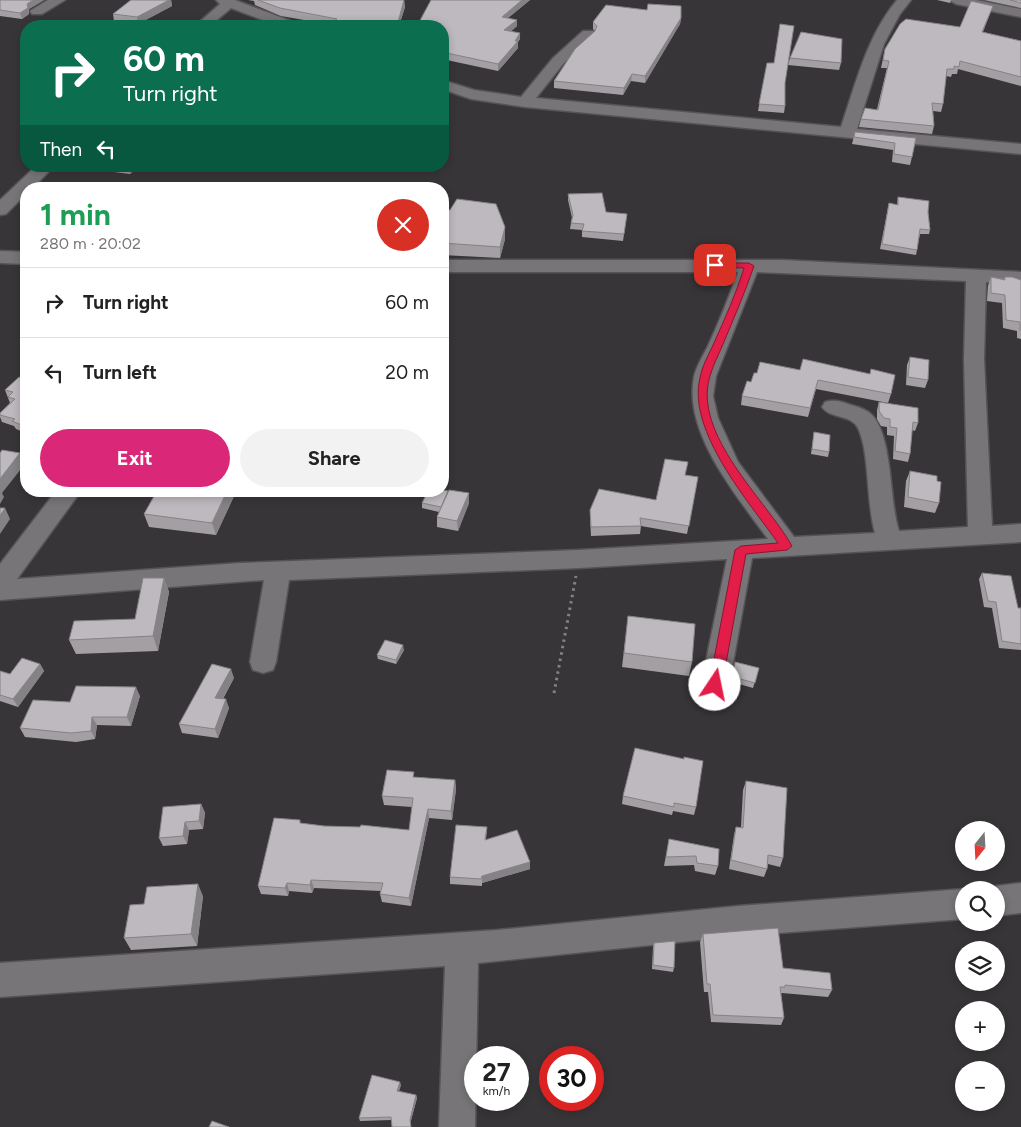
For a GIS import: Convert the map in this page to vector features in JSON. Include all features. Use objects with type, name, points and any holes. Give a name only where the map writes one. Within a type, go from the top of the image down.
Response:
[{"type":"street","points":[[37,11],[58,0]]},
{"type":"street","points":[[848,131],[883,30],[893,10],[904,0]]},
{"type":"street","points":[[956,0],[1021,13]]},
{"type":"street","points":[[208,20],[226,1],[275,20]]},
{"type":"street","points":[[525,102],[558,61],[588,34]]},
{"type":"street","points":[[449,86],[471,94],[525,102],[848,131],[1021,149]]},
{"type":"street","points":[[29,182],[40,172]]},
{"type":"street","points":[[0,210],[20,191]]},
{"type":"street","points":[[0,257],[20,258]]},
{"type":"street","points":[[449,266],[749,266],[1021,278]]},
{"type":"street","points":[[749,266],[742,289],[705,376],[702,404],[705,417],[730,468],[787,546]]},
{"type":"street","points":[[976,276],[974,378],[980,536]]},
{"type":"street","points":[[833,407],[856,414],[864,420],[870,429],[874,445],[881,512],[889,540]]},
{"type":"street","points":[[0,584],[65,497]]},
{"type":"street","points":[[0,590],[278,571],[741,550],[889,540],[1021,534]]},
{"type":"street","points":[[715,685],[741,550]]},
{"type":"street","points":[[263,662],[278,571]]},
{"type":"street","points":[[1005,900],[1021,898]]},
{"type":"street","points":[[0,980],[462,948],[738,921],[955,905]]},
{"type":"street","points":[[457,1127],[462,948]]},
{"type":"path","points":[[554,694],[574,594],[579,558]]},
{"type":"building","points":[[0,0],[33,0],[27,4],[28,8],[20,13],[0,10]]},
{"type":"building","points":[[131,0],[169,0],[137,17],[113,14]]},
{"type":"building","points":[[258,0],[404,0],[399,20],[335,20],[337,19],[280,8]]},
{"type":"building","points":[[431,0],[522,0],[502,17],[517,20],[504,30],[520,33],[515,41],[518,41],[498,64],[449,54],[449,20],[420,20]]},
{"type":"building","points":[[1010,0],[1021,0],[1021,3]]},
{"type":"building","points":[[971,1],[993,6],[982,32],[1021,41],[1021,77],[960,61],[959,67],[954,66],[954,69],[947,69],[943,104],[932,103],[934,126],[861,119],[865,108],[878,110],[889,61],[883,60],[885,49],[900,24],[906,19],[960,27]]},
{"type":"building","points":[[648,4],[681,6],[681,18],[645,76],[632,74],[624,88],[554,81],[575,49],[595,31],[597,26],[593,22],[606,5],[647,10]]},
{"type":"building","points":[[780,24],[794,26],[785,83],[785,106],[759,104],[767,63],[774,63]]},
{"type":"building","points":[[801,32],[842,39],[841,63],[790,58]]},
{"type":"building","points":[[855,132],[916,138],[912,157],[894,154],[895,143],[854,137]]},
{"type":"building","points":[[602,193],[606,212],[627,214],[624,234],[582,231],[584,224],[571,223],[573,215],[568,194]]},
{"type":"building","points":[[898,197],[929,201],[930,230],[920,229],[917,250],[882,244],[889,203],[898,205]]},
{"type":"building","points":[[457,199],[496,204],[505,227],[500,247],[449,243],[450,210]]},
{"type":"building","points":[[991,277],[1005,280],[1005,277],[1012,277],[1021,280],[1021,330],[1020,322],[1006,320],[1005,295],[991,293]]},
{"type":"building","points":[[910,357],[929,360],[928,380],[908,377]]},
{"type":"building","points":[[803,359],[870,374],[871,369],[895,375],[891,394],[818,380],[810,408],[742,396],[747,381],[751,382],[754,373],[757,373],[760,362],[800,370]]},
{"type":"building","points":[[20,377],[20,424],[12,421],[15,419],[0,415],[15,399],[8,397],[13,392],[5,390]]},
{"type":"building","points":[[879,402],[918,408],[918,423],[913,422],[910,454],[895,451],[897,428],[890,427],[890,419],[884,418],[879,411]]},
{"type":"building","points":[[814,432],[830,435],[829,452],[812,449]]},
{"type":"building","points":[[2,450],[20,453],[0,479],[0,453]]},
{"type":"building","points":[[665,459],[688,462],[685,475],[698,477],[689,526],[640,518],[641,526],[591,527],[590,510],[599,489],[656,500]]},
{"type":"building","points":[[910,471],[937,476],[937,481],[941,482],[939,503],[908,497]]},
{"type":"building","points":[[449,490],[469,493],[457,521],[437,517],[446,497],[449,497]]},
{"type":"building","points":[[154,497],[224,497],[212,523],[144,514]]},
{"type":"building","points":[[425,497],[445,497],[441,507],[422,503]]},
{"type":"building","points":[[0,508],[5,508],[0,516]]},
{"type":"building","points":[[982,573],[1011,576],[1018,608],[1021,608],[1021,644],[1002,641],[996,602],[988,601]]},
{"type":"building","points":[[143,578],[164,578],[153,636],[69,640],[74,621],[135,619]]},
{"type":"building","points":[[628,616],[695,624],[692,662],[624,653]]},
{"type":"building","points":[[385,640],[403,645],[396,660],[377,655]]},
{"type":"building","points":[[22,658],[40,664],[13,699],[0,695],[0,671],[10,674]]},
{"type":"building","points":[[735,662],[759,668],[755,683],[733,677]]},
{"type":"building","points":[[212,664],[231,669],[215,698],[226,699],[215,729],[179,724]]},
{"type":"building","points":[[76,686],[136,687],[127,717],[92,717],[91,731],[71,733],[20,728],[33,700],[70,702]]},
{"type":"building","points":[[635,748],[684,759],[684,757],[703,761],[696,807],[674,803],[674,807],[623,796]]},
{"type":"building","points":[[387,770],[414,772],[413,777],[455,780],[451,811],[428,809],[409,898],[380,894],[383,883],[311,880],[310,885],[287,883],[285,888],[258,886],[274,818],[300,820],[300,823],[324,826],[360,827],[361,825],[409,830],[413,798],[382,796]]},
{"type":"building","points":[[746,781],[787,788],[783,858],[768,855],[767,869],[731,860],[736,827],[743,828]]},
{"type":"building","points":[[201,804],[199,821],[185,822],[183,836],[159,838],[163,807]]},
{"type":"building","points":[[456,825],[487,827],[485,840],[517,830],[530,862],[482,876],[481,879],[450,877]]},
{"type":"building","points":[[669,839],[719,849],[718,866],[697,863],[696,856],[666,857]]},
{"type":"building","points":[[198,884],[191,934],[124,938],[130,905],[144,904],[147,887]]},
{"type":"building","points":[[778,928],[783,968],[830,973],[832,990],[785,985],[785,987],[780,987],[784,1018],[713,1015],[710,984],[707,984],[703,934]]},
{"type":"building","points":[[675,941],[674,968],[653,965],[654,943]]},
{"type":"building","points":[[372,1075],[400,1082],[397,1091],[416,1095],[410,1120],[411,1127],[392,1127],[391,1117],[359,1118]]},
{"type":"building","points":[[212,1121],[229,1127],[209,1127]]},
{"type":"route","points":[[715,265],[749,266],[742,289],[705,376],[702,404],[705,417],[730,468],[787,546],[741,550],[715,685]]}]
